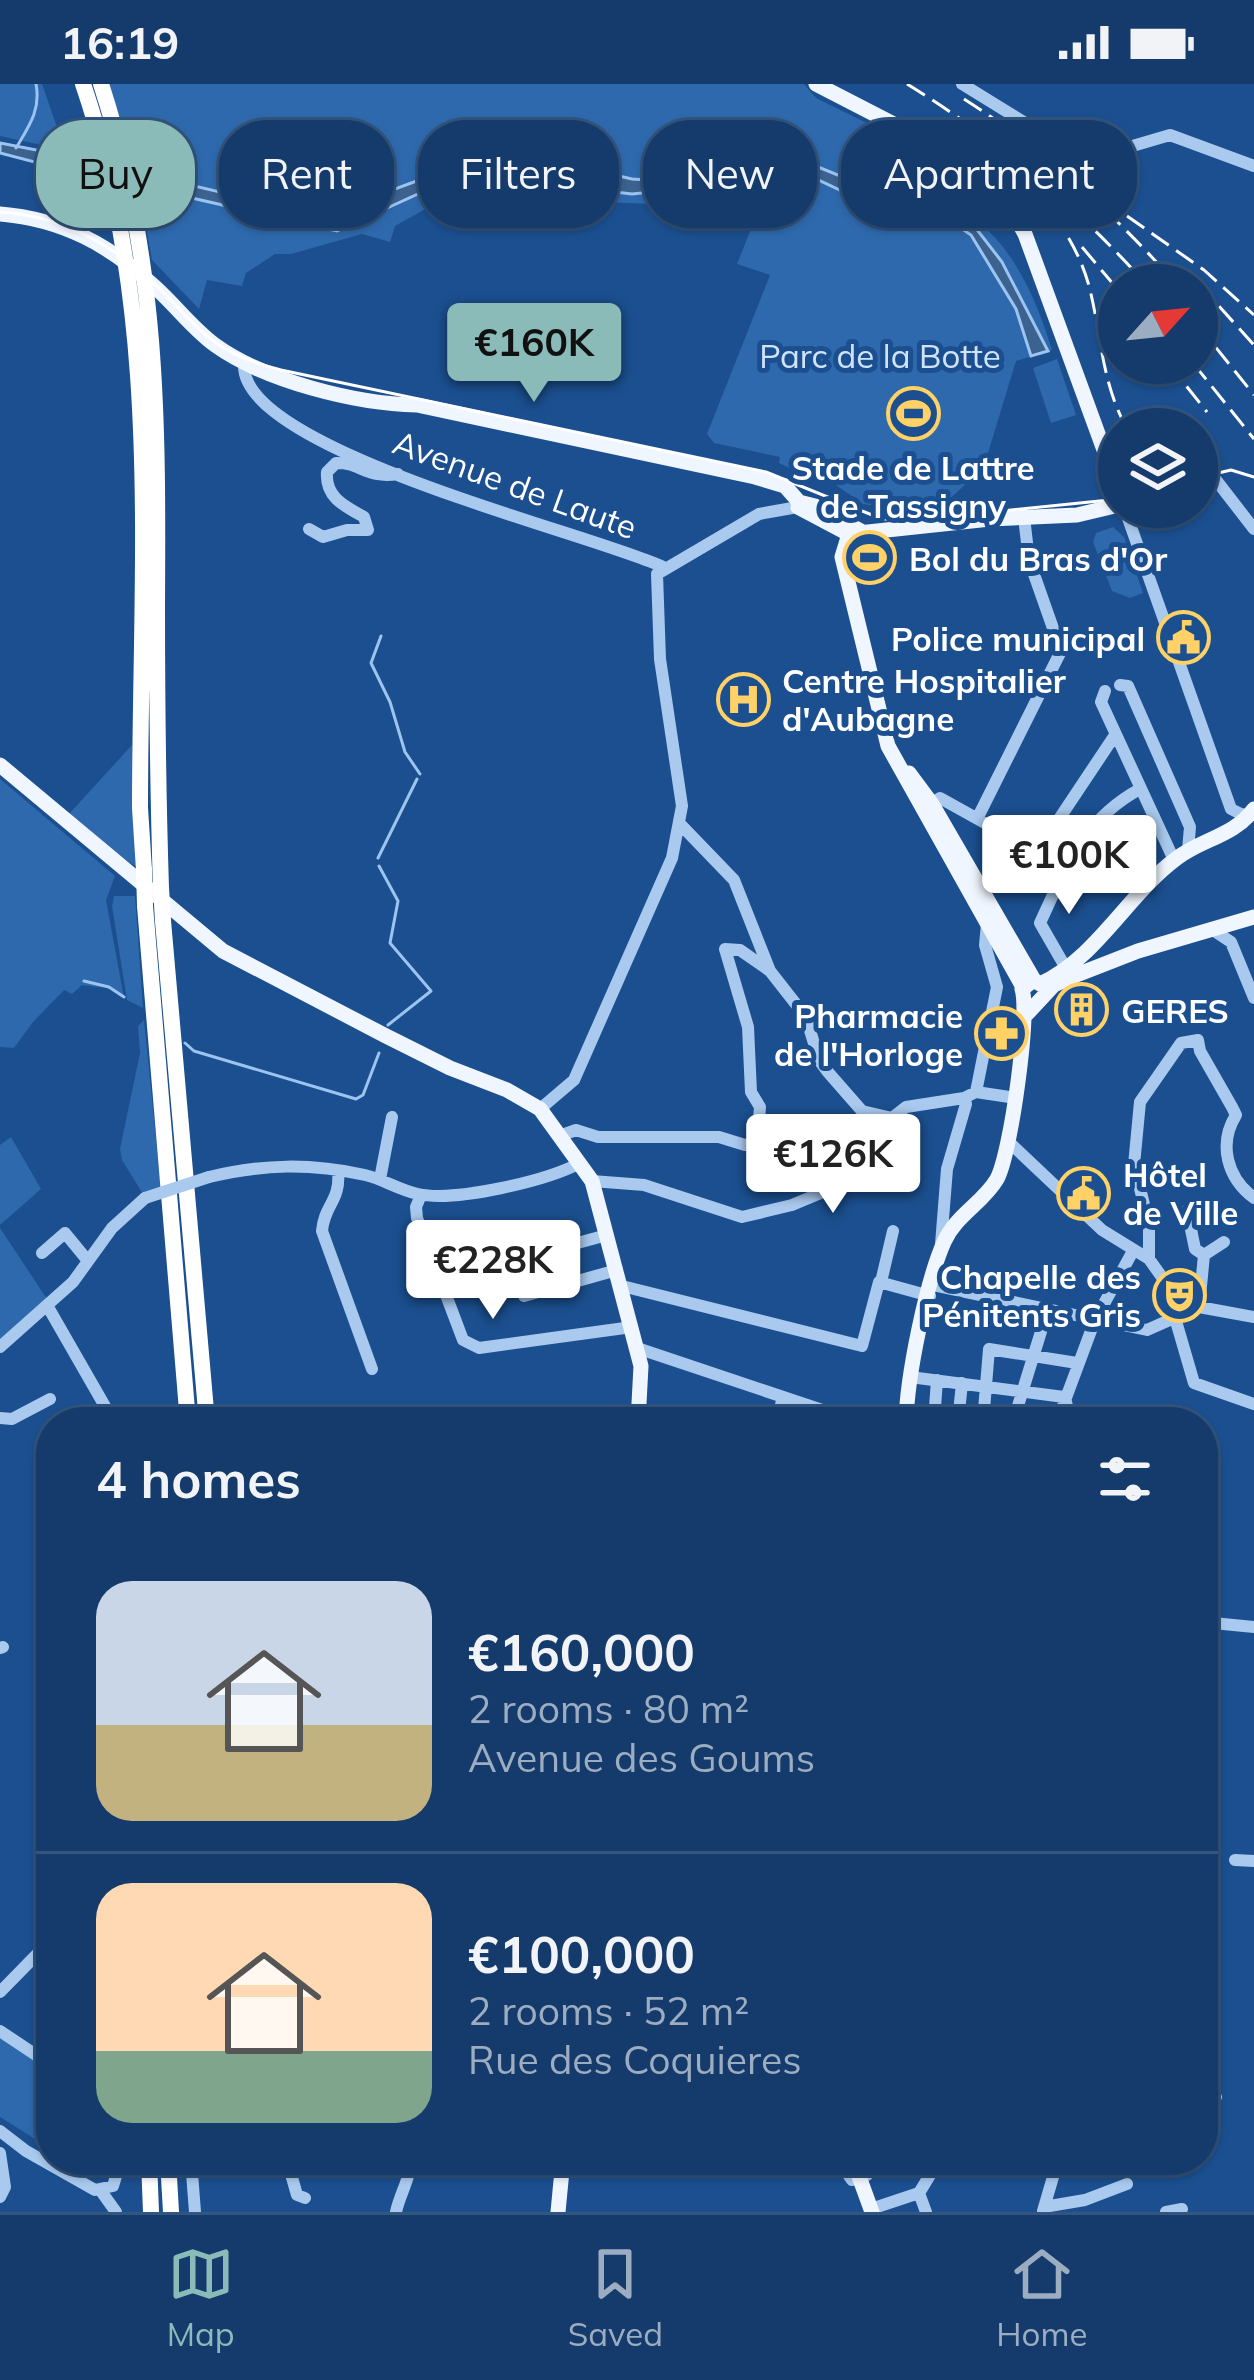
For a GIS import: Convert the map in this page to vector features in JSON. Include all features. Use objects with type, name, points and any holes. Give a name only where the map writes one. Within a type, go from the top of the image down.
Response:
[{"type":"highway","points":[[83,84],[104,148],[129,275],[140,363],[140,808],[187,1407]]},
{"type":"highway","points":[[101,84],[131,186],[152,282],[158,439],[161,888],[206,1407]]},
{"type":"highway","points":[[149,2175],[151,2212]]},
{"type":"highway","points":[[169,2175],[171,2212]]},
{"type":"main road","points":[[816,84],[975,166],[997,185],[1025,235],[1098,434]]},
{"type":"main road","points":[[0,210],[121,245],[152,282],[237,360],[317,388],[755,477],[785,486],[798,505],[806,501],[855,532],[1025,526],[1098,511]]},
{"type":"main road","points":[[855,532],[842,557],[888,746],[916,779],[987,923],[1032,991]]},
{"type":"main road","points":[[0,765],[223,951],[540,1109],[592,1181],[637,1348],[639,1407]]},
{"type":"main road","points":[[927,807],[1032,991]]},
{"type":"main road","points":[[907,1407],[941,1249],[958,1220],[988,1193],[1010,1143],[1032,991],[1067,970],[1181,855],[1236,829],[1252,811]]},
{"type":"main road","points":[[1032,991],[1138,951],[1254,916]]},
{"type":"main road","points":[[1090,945],[1092,958],[1101,967]]},
{"type":"main road","points":[[558,2212],[561,2175]]},
{"type":"main road","points":[[858,2175],[871,2211]]},
{"type":"street","points":[[962,84],[1061,146],[1082,153],[1112,152],[1170,135],[1254,166]]},
{"type":"street","name":"Avenue de Laute","points":[[237,360],[267,409],[398,474],[509,518],[663,567]]},
{"type":"street","points":[[309,529],[322,537],[368,530],[364,517],[341,505],[328,490],[327,472],[336,463],[378,477],[398,474]]},
{"type":"street","points":[[1218,483],[1254,530]]},
{"type":"street","points":[[540,1109],[574,1080],[672,858],[681,825],[659,659],[657,574],[759,514],[798,505]]},
{"type":"street","points":[[978,817],[1061,650],[1029,560],[1025,526]]},
{"type":"street","points":[[1130,528],[1232,809],[1223,827],[1208,835],[1190,827]]},
{"type":"street","points":[[1120,685],[1128,686],[1190,827],[1181,855]]},
{"type":"street","points":[[1105,691],[1101,702],[1140,789],[1181,855]]},
{"type":"street","points":[[1037,852],[1115,735]]},
{"type":"street","points":[[1067,970],[1040,922],[1067,864],[1101,814],[1140,789]]},
{"type":"street","points":[[927,807],[940,799],[1067,864]]},
{"type":"street","points":[[1232,809],[1243,815],[1252,811]]},
{"type":"street","points":[[681,825],[734,880],[770,971],[806,1018],[819,1060],[862,1112],[892,1118]]},
{"type":"street","points":[[941,1249],[946,1169],[974,1091],[997,987],[985,945],[987,923]]},
{"type":"street","points":[[1212,930],[1231,942],[1254,998]]},
{"type":"street","points":[[562,1136],[576,1130],[610,1138],[719,1137],[758,1143],[760,1107],[751,1092],[748,1027],[724,949],[740,950],[770,971]]},
{"type":"street","points":[[997,987],[1032,991]]},
{"type":"street","points":[[1149,1259],[1149,1224],[1134,1166],[1142,1097],[1181,1043],[1198,1040],[1236,1115],[1227,1132],[1229,1166],[1240,1187],[1254,1198]]},
{"type":"street","points":[[592,1181],[644,1185],[742,1217],[830,1191],[875,1156],[892,1118],[906,1107],[974,1091],[1016,1097]]},
{"type":"street","points":[[380,1179],[392,1117]]},
{"type":"street","points":[[759,1139],[875,1156]]},
{"type":"street","points":[[1010,1143],[1102,1230],[1149,1259],[1165,1280],[1193,1383],[1254,1404]]},
{"type":"street","points":[[0,1347],[49,1307],[112,1228],[145,1198],[209,1177],[277,1164],[380,1179],[421,1195],[522,1183],[580,1163]]},
{"type":"street","points":[[338,1172],[340,1191],[323,1218],[322,1231],[372,1369]]},
{"type":"street","points":[[421,1195],[417,1218],[469,1346],[632,1327]]},
{"type":"street","points":[[1187,1210],[1196,1249],[1204,1255]]},
{"type":"street","points":[[524,1296],[620,1278],[862,1346],[893,1232]]},
{"type":"street","points":[[42,1253],[65,1233],[88,1262]]},
{"type":"street","points":[[537,1254],[607,1235]]},
{"type":"street","points":[[1204,1255],[1224,1242]]},
{"type":"street","points":[[1061,1407],[1095,1320],[1133,1251]]},
{"type":"street","points":[[1199,1307],[1204,1255]]},
{"type":"street","points":[[881,1282],[1147,1330],[1199,1307],[1254,1317]]},
{"type":"street","points":[[49,1307],[106,1407]]},
{"type":"street","points":[[1016,1407],[1048,1309]]},
{"type":"street","points":[[637,1348],[809,1407]]},
{"type":"street","points":[[984,1407],[989,1348],[1077,1363]]},
{"type":"street","points":[[910,1377],[1064,1397]]},
{"type":"street","points":[[935,1407],[937,1380]]},
{"type":"street","points":[[959,1407],[962,1383]]},
{"type":"street","points":[[1064,1397],[1067,1407]]},
{"type":"street","points":[[0,1418],[12,1419],[50,1399]]},
{"type":"street","points":[[780,1407],[783,1399]]},
{"type":"street","points":[[1218,1623],[1254,1627]]},
{"type":"street","points":[[1235,1860],[1254,1861]]},
{"type":"street","points":[[0,1992],[36,1955]]},
{"type":"street","points":[[0,2031],[36,2055]]},
{"type":"street","points":[[0,2132],[36,2155]]},
{"type":"street","points":[[0,2152],[5,2187],[0,2197]]},
{"type":"street","points":[[66,2175],[88,2189],[101,2191],[113,2186],[118,2175]]},
{"type":"street","points":[[192,2175],[195,2212]]},
{"type":"street","points":[[291,2175],[297,2195],[305,2198]]},
{"type":"street","points":[[397,2212],[401,2188],[411,2175]]},
{"type":"street","points":[[848,2175],[852,2180],[867,2175]]},
{"type":"street","points":[[871,2211],[919,2193],[931,2175]]},
{"type":"street","points":[[1054,2175],[1044,2209],[1127,2184]]},
{"type":"street","points":[[101,2191],[116,2212]]},
{"type":"street","points":[[919,2193],[926,2212]]},
{"type":"street","points":[[1166,2212],[1182,2209]]},
{"type":"green space","points":[[0,84],[42,84],[55,120],[36,120],[36,144],[0,136]]},
{"type":"green space","name":"Parc de la Botte","points":[[109,84],[804,84],[816,98],[861,120],[841,120],[841,228],[986,228],[1019,270],[1052,350],[1016,361],[988,453],[977,474],[945,503],[915,512],[863,504],[826,478],[808,477],[779,463],[780,457],[714,443],[707,434],[770,275],[737,264],[751,228],[817,228],[817,120],[643,120],[643,204],[619,203],[619,120],[418,120],[418,213],[395,226],[390,242],[362,234],[275,254],[246,273],[242,286],[207,280],[199,309],[152,260],[146,228],[195,228],[195,120],[120,120]]},
{"type":"green space","points":[[1057,359],[1076,415],[1051,423],[1033,368]]},
{"type":"green space","points":[[1114,528],[1124,537],[1143,593],[1130,598],[1112,591],[1093,542],[1096,533]]},
{"type":"green space","points":[[132,745],[137,867],[69,814]]},
{"type":"green space","points":[[0,779],[115,876],[106,900],[124,998],[107,988],[82,985],[72,994],[64,990],[14,1048],[0,1047]]},
{"type":"green space","points":[[114,896],[135,896],[143,1008],[127,1000]]},
{"type":"green space","points":[[144,1020],[161,1188],[143,1194],[120,1149],[140,1053],[138,1026]]},
{"type":"green space","points":[[11,1137],[41,1189],[0,1225],[0,1145]]},
{"type":"green space","points":[[0,1228],[49,1302],[0,1341]]},
{"type":"green space","points":[[0,2037],[36,2060],[36,2140],[0,2117]]},
{"type":"shaded area","points":[[0,143],[36,150],[36,162],[0,153]]},
{"type":"shaded area","points":[[817,167],[841,176],[841,191],[817,179]]},
{"type":"shaded area","points":[[619,176],[643,180],[643,193],[619,192]]},
{"type":"shaded area","points":[[418,180],[418,194],[394,205],[394,189]]},
{"type":"shaded area","points":[[195,186],[219,192],[219,204],[195,199]]},
{"type":"shaded area","points":[[961,228],[976,228],[1002,262],[1048,351],[1031,356],[1016,309],[971,235]]},
{"type":"waterway","points":[[16,148],[35,110],[36,84]]},
{"type":"waterway","points":[[381,636],[371,663],[390,702],[405,752],[420,774]]},
{"type":"waterway","points":[[378,858],[417,779]]},
{"type":"waterway","points":[[379,866],[398,901],[390,943],[431,991],[388,1025]]},
{"type":"waterway","points":[[84,981],[109,987],[124,997]]},
{"type":"waterway","points":[[185,1043],[194,1051],[356,1099],[363,1095],[379,1053]]},
{"type":"tram line","points":[[0,212],[45,219],[104,245],[141,272],[212,340],[236,355],[281,370],[766,472],[882,519],[1098,501]]},
{"type":"tram line","points":[[1218,473],[1231,470],[1254,477]]},
{"type":"railway","points":[[907,84],[1034,176],[1127,264]]},
{"type":"railway","points":[[964,99],[1077,184],[1158,264]]},
{"type":"railway","points":[[1137,223],[1204,270],[1254,315]]},
{"type":"railway","points":[[1062,228],[1085,272],[1118,408]]},
{"type":"railway","points":[[1082,247],[1098,266]]},
{"type":"railway","points":[[1218,305],[1254,345]]},
{"type":"railway","points":[[1218,350],[1254,395]]},
{"type":"railway","points":[[1185,384],[1204,408]]},
{"type":"railway","points":[[1210,384],[1254,439]]},
{"type":"place","name":"Stade de Lattre de Tassigny","points":[[913,413]]},
{"type":"place","name":"Bol du Bras d'Or","points":[[870,558]]},
{"type":"place","name":"Police municipal","points":[[1184,638]]},
{"type":"place","name":"Centre Hospitalier d'Aubagne","points":[[743,699]]},
{"type":"place","name":"GERES","points":[[1082,1010]]},
{"type":"place","name":"Pharmacie de l'Horloge","points":[[1002,1034]]},
{"type":"place","name":"Hôtel de Ville","points":[[1084,1193]]},
{"type":"place","name":"Chapelle des Pénitents Gris","points":[[1180,1295]]}]
